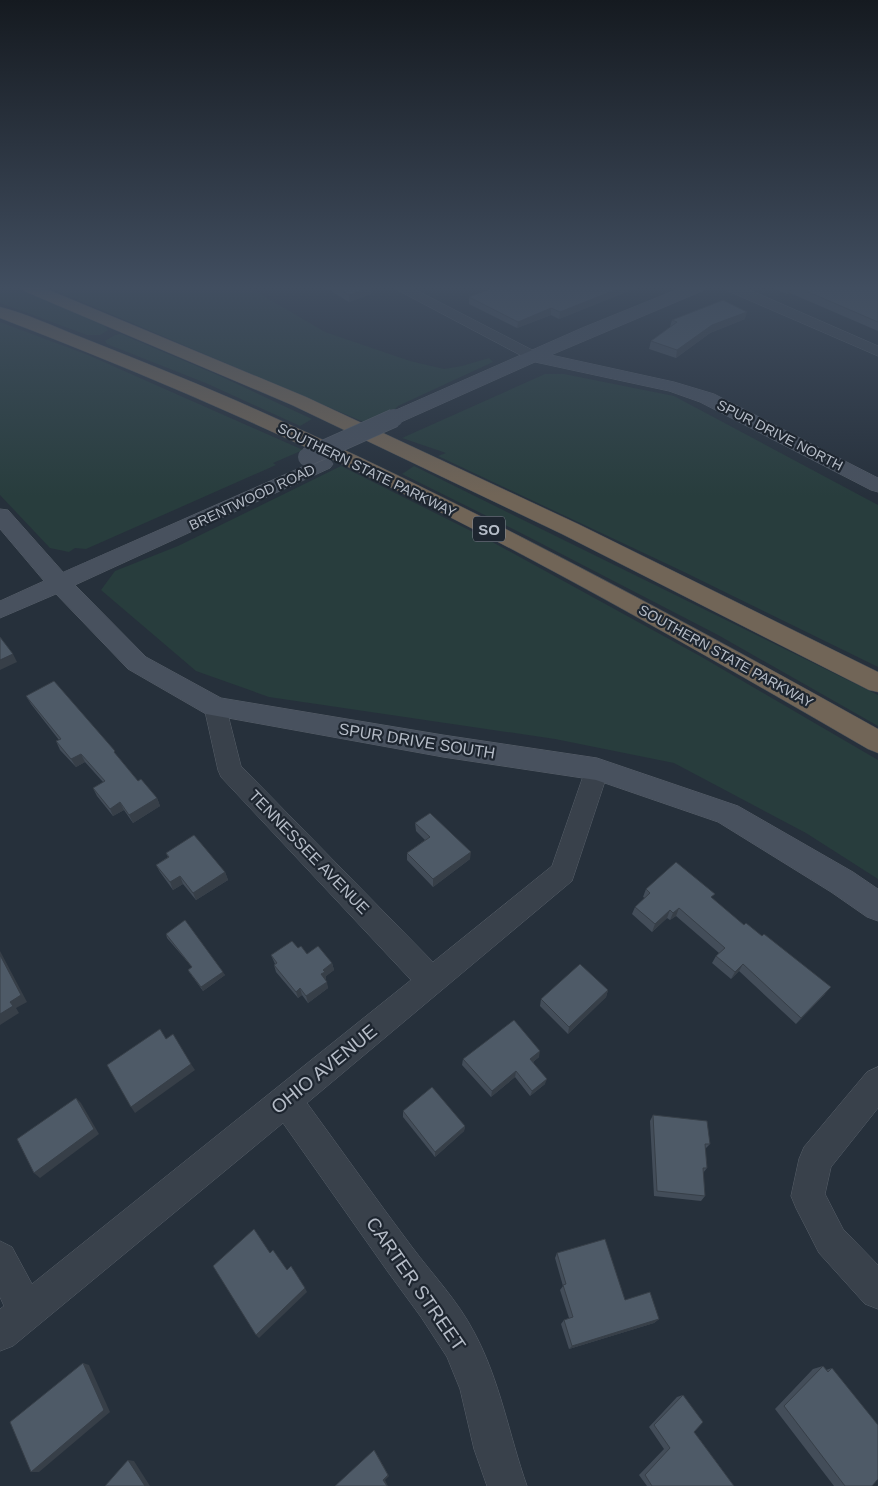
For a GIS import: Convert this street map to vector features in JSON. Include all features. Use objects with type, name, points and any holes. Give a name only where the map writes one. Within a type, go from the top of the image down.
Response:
[{"type":"highway","name":"SOUTHERN STATE PARKWAY","points":[[118,357],[188,386],[426,496],[580,575],[760,674],[878,742]]},
{"type":"highway","name":"SOUTHERN STATE PARKWAY","points":[[194,357],[298,401],[570,529],[878,682]]},
{"type":"street","name":"BRENTWOOD ROAD","points":[[0,597],[55,578],[542,358]]},
{"type":"street","name":"SPUR DRIVE NORTH","points":[[542,358],[674,387],[707,398],[878,486]]},
{"type":"street","name":"SPUR DRIVE SOUTH","points":[[0,515],[55,578],[137,663],[215,707],[442,746],[597,769],[728,814],[834,877],[878,906]]},
{"type":"street","name":"BRENTWOOD ROAD","points":[[0,610],[55,578]]},
{"type":"street","name":"TENNESSEE AVENUE","points":[[215,707],[230,770],[432,981]]},
{"type":"street","name":"OHIO AVENUE","points":[[13,1322],[563,873],[597,769]]},
{"type":"street","points":[[878,1083],[816,1159],[808,1196],[831,1241],[878,1291]]},
{"type":"street","name":"CARTER STREET","points":[[286,1100],[400,1260],[434,1304],[461,1345],[479,1388],[494,1449],[507,1486]]},
{"type":"street","points":[[0,1259],[13,1322]]},
{"type":"green space","points":[[0,357],[93,357],[303,450],[273,463],[276,465],[86,549],[75,548],[69,552],[50,548],[0,495]]},
{"type":"green space","points":[[141,357],[176,357],[312,419],[300,426],[208,384]]},
{"type":"green space","points":[[212,357],[399,357],[444,369],[489,358],[493,362],[366,423]]},
{"type":"green space","points":[[545,374],[564,374],[674,396],[878,505],[878,667],[682,571],[438,456],[446,453],[402,438]]},
{"type":"green space","points":[[341,466],[485,538],[700,656],[878,760],[878,879],[806,833],[674,763],[555,739],[269,697],[196,671],[101,590],[115,571],[178,546]]},
{"type":"green space","points":[[414,466],[878,695],[878,726],[718,635],[402,474]]},
{"type":"building","points":[[0,637],[13,654],[0,660]]},
{"type":"building","points":[[54,681],[115,751],[138,781],[141,779],[157,798],[129,815],[120,802],[110,809],[93,788],[105,781],[81,754],[71,759],[56,741],[61,739],[26,696]]},
{"type":"building","points":[[430,813],[471,852],[433,879],[407,853],[430,837],[415,823]]},
{"type":"building","points":[[194,835],[225,872],[193,893],[180,876],[170,882],[156,865],[169,857],[166,853]]},
{"type":"building","points":[[676,862],[715,894],[711,897],[744,925],[746,923],[762,936],[764,934],[831,987],[801,1018],[743,964],[735,972],[716,956],[725,948],[679,908],[673,913],[670,910],[655,924],[635,907],[650,893],[646,889]]},
{"type":"building","points":[[185,920],[223,972],[201,987],[188,970],[192,967],[166,934]]},
{"type":"building","points":[[292,941],[298,948],[301,946],[307,954],[318,946],[332,963],[321,974],[327,982],[306,996],[300,988],[296,992],[274,965],[277,963],[271,955]]},
{"type":"building","points":[[0,955],[21,995],[10,1002],[13,1006],[0,1014]]},
{"type":"building","points":[[580,964],[608,990],[569,1027],[541,999]]},
{"type":"building","points":[[514,1020],[540,1051],[530,1059],[547,1079],[532,1091],[516,1071],[492,1091],[463,1059]]},
{"type":"building","points":[[160,1029],[166,1039],[173,1034],[191,1064],[131,1107],[107,1065]]},
{"type":"building","points":[[432,1087],[465,1126],[435,1152],[403,1111]]},
{"type":"building","points":[[76,1098],[94,1129],[34,1173],[17,1139]]},
{"type":"building","points":[[653,1115],[707,1121],[710,1144],[705,1144],[707,1168],[703,1168],[705,1196],[657,1191]]},
{"type":"building","points":[[254,1229],[270,1253],[273,1250],[287,1270],[291,1266],[305,1288],[256,1335],[213,1266]]},
{"type":"building","points":[[605,1239],[625,1300],[650,1292],[659,1319],[572,1346],[564,1320],[573,1317],[563,1285],[566,1284],[557,1253]]},
{"type":"building","points":[[83,1363],[104,1410],[31,1472],[10,1422]]},
{"type":"building","points":[[823,1366],[828,1372],[832,1368],[878,1425],[878,1479],[872,1486],[845,1486],[784,1406]]},
{"type":"building","points":[[683,1395],[703,1422],[694,1432],[734,1486],[652,1486],[645,1475],[670,1448],[654,1425]]},
{"type":"building","points":[[374,1450],[388,1475],[383,1480],[387,1486],[335,1486]]},
{"type":"building","points":[[128,1460],[145,1486],[105,1486]]}]
